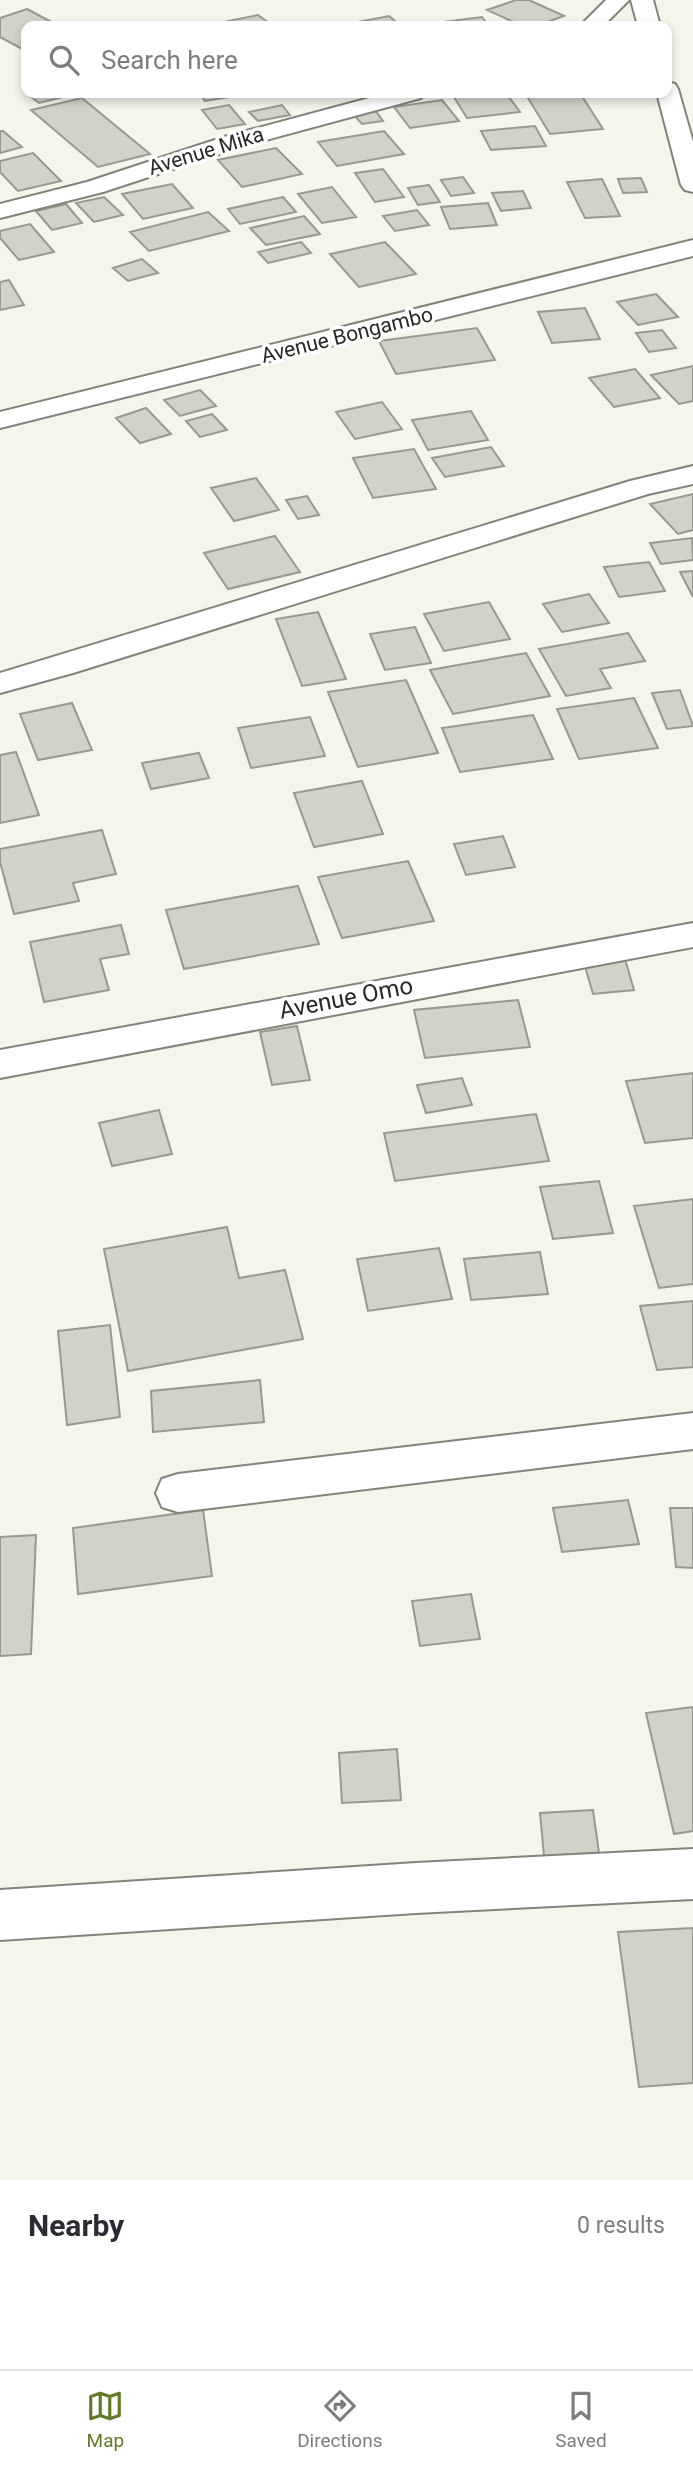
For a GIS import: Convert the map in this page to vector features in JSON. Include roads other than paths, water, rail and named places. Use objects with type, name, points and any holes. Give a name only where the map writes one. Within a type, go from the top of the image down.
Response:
[{"type":"street","points":[[596,21],[618,0]]},
{"type":"street","points":[[642,0],[648,21]]},
{"type":"street","name":"Avenue Mika","points":[[0,211],[96,187],[232,142],[395,98]]},
{"type":"street","points":[[670,98],[689,154],[693,186]]},
{"type":"street","name":"Avenue Bongambo","points":[[0,420],[693,248]]},
{"type":"street","points":[[0,683],[639,487],[693,474]]},
{"type":"street","name":"Avenue Omo","points":[[0,1064],[693,935]]},
{"type":"street","points":[[178,1493],[693,1431]]},
{"type":"street","points":[[0,1914],[693,1874]]}]
